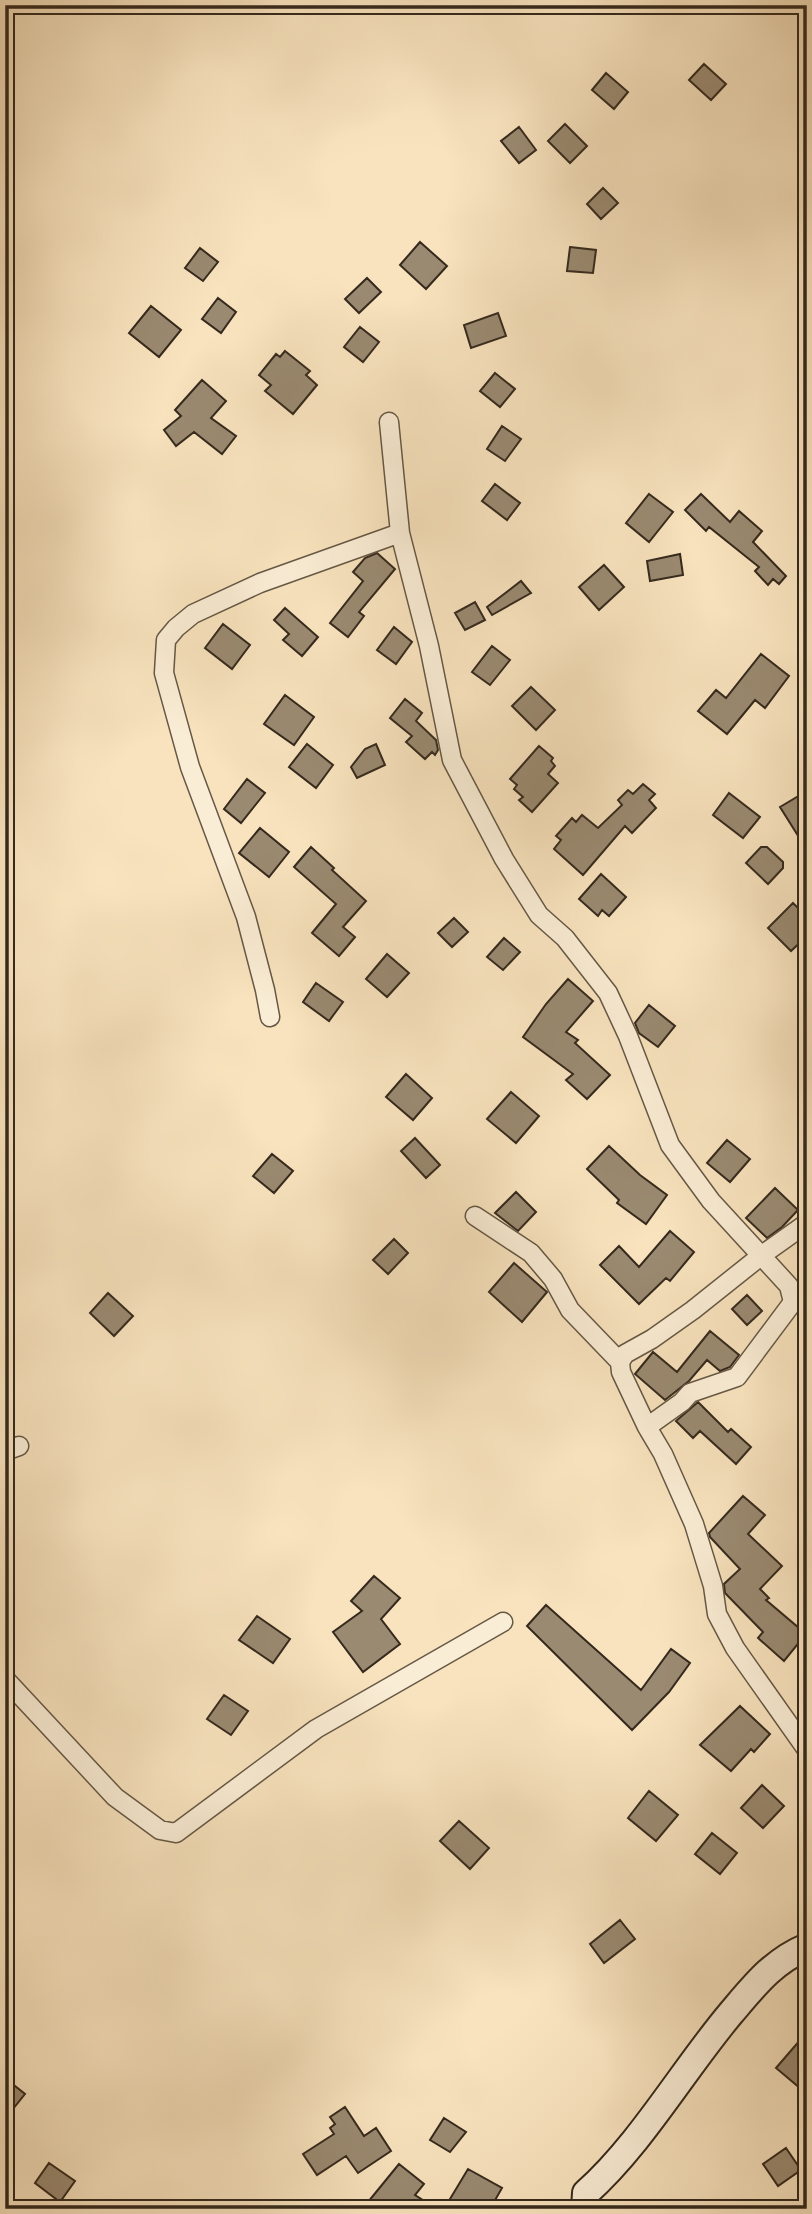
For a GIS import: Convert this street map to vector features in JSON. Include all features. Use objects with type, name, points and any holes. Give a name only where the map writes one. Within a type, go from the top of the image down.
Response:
[{"type":"main road","points":[[585,2209],[586,2193],[611,2170],[707,2041],[764,1973],[790,1954],[807,1947]]},
{"type":"street","points":[[389,422],[400,533],[429,646],[452,760],[504,859],[538,915],[565,938],[608,993],[628,1035],[670,1145],[711,1201],[784,1279],[793,1302],[737,1377],[690,1393],[648,1427]]},
{"type":"street","points":[[270,1017],[246,917],[190,767],[164,673],[166,640],[193,614],[260,583],[400,533]]},
{"type":"street","points":[[475,1216],[531,1254],[553,1279],[570,1310],[620,1362]]},
{"type":"street","points":[[807,1223],[693,1310],[625,1354],[620,1362],[628,1391],[663,1454],[694,1524],[713,1586],[717,1614],[735,1648],[807,1751]]},
{"type":"street","points":[[5,1679],[115,1797],[160,1830],[176,1833],[316,1729],[503,1622]]},
{"type":"building","points":[[704,64],[726,84],[711,100],[689,80]]},
{"type":"building","points":[[606,73],[628,92],[614,109],[592,90]]},
{"type":"building","points":[[565,124],[587,146],[570,163],[548,141]]},
{"type":"building","points":[[519,127],[536,150],[519,163],[501,141]]},
{"type":"building","points":[[603,188],[618,203],[601,219],[587,204]]},
{"type":"building","points":[[420,242],[447,266],[426,289],[400,265]]},
{"type":"building","points":[[570,247],[596,250],[593,273],[567,271]]},
{"type":"building","points":[[200,248],[218,262],[203,281],[185,268]]},
{"type":"building","points":[[367,278],[381,292],[359,313],[345,299]]},
{"type":"building","points":[[218,298],[236,312],[221,333],[202,319]]},
{"type":"building","points":[[151,306],[181,330],[159,357],[129,333]]},
{"type":"building","points":[[498,313],[506,336],[471,348],[464,325]]},
{"type":"building","points":[[360,327],[379,342],[363,362],[344,347]]},
{"type":"building","points":[[285,351],[310,371],[306,375],[317,385],[293,414],[265,391],[271,385],[259,375],[276,354],[280,357]]},
{"type":"building","points":[[495,373],[515,389],[500,407],[480,391]]},
{"type":"building","points":[[202,380],[226,401],[211,418],[236,436],[222,454],[194,432],[176,446],[164,430],[181,416],[175,410]]},
{"type":"building","points":[[502,426],[521,439],[505,461],[487,449]]},
{"type":"building","points":[[495,484],[520,503],[507,520],[482,501]]},
{"type":"building","points":[[649,494],[673,512],[649,542],[626,523]]},
{"type":"building","points":[[701,494],[730,522],[739,511],[762,531],[753,542],[786,576],[779,584],[773,579],[768,585],[755,571],[759,567],[709,527],[706,531],[685,510]]},
{"type":"building","points":[[377,553],[395,569],[359,612],[364,616],[348,637],[330,623],[363,581],[353,572],[365,558]]},
{"type":"building","points":[[680,554],[683,575],[650,581],[647,561]]},
{"type":"building","points":[[604,565],[624,587],[599,610],[579,587]]},
{"type":"building","points":[[521,581],[531,593],[492,615],[487,607]]},
{"type":"building","points":[[475,602],[485,620],[465,630],[455,613]]},
{"type":"building","points":[[285,608],[318,637],[302,656],[283,640],[289,634],[274,620]]},
{"type":"building","points":[[223,624],[250,645],[232,669],[205,648]]},
{"type":"building","points":[[394,627],[412,642],[396,664],[377,650]]},
{"type":"building","points":[[492,646],[510,660],[490,685],[472,672]]},
{"type":"building","points":[[761,654],[789,676],[765,708],[755,700],[727,734],[698,711],[716,690],[726,698]]},
{"type":"building","points":[[531,687],[555,710],[536,730],[512,706]]},
{"type":"building","points":[[285,695],[314,717],[294,745],[264,724]]},
{"type":"building","points":[[405,699],[422,713],[416,721],[436,740],[438,750],[435,755],[432,752],[425,759],[406,742],[412,736],[390,718]]},
{"type":"building","points":[[307,744],[333,765],[316,788],[289,767]]},
{"type":"building","points":[[376,744],[385,765],[357,778],[351,767],[365,749]]},
{"type":"building","points":[[539,746],[553,758],[551,761],[555,766],[548,774],[558,783],[532,812],[519,800],[523,797],[514,789],[517,785],[510,779]]},
{"type":"building","points":[[247,779],[265,793],[241,823],[224,809]]},
{"type":"building","points":[[643,784],[655,794],[649,800],[656,808],[632,833],[625,826],[583,875],[554,849],[561,840],[556,836],[572,818],[576,822],[582,815],[598,828],[622,805],[618,800],[628,790],[633,794]]},
{"type":"building","points":[[807,791],[807,850],[780,807]]},
{"type":"building","points":[[729,793],[760,817],[743,838],[713,815]]},
{"type":"building","points":[[260,828],[289,852],[269,877],[239,853]]},
{"type":"building","points":[[311,847],[366,901],[343,927],[355,937],[339,956],[312,933],[336,904],[294,867]]},
{"type":"building","points":[[761,847],[767,847],[783,862],[783,868],[768,884],[746,863]]},
{"type":"building","points":[[601,874],[626,897],[609,916],[602,910],[598,916],[579,899]]},
{"type":"building","points":[[793,903],[807,917],[807,936],[791,951],[768,928]]},
{"type":"building","points":[[454,918],[468,932],[452,947],[438,933]]},
{"type":"building","points":[[504,938],[520,952],[503,970],[487,957]]},
{"type":"building","points":[[387,954],[409,973],[387,997],[366,979]]},
{"type":"building","points":[[568,979],[593,1001],[566,1032],[578,1040],[575,1043],[610,1075],[587,1099],[566,1080],[573,1074],[523,1037]]},
{"type":"building","points":[[316,983],[343,1002],[329,1021],[303,1002]]},
{"type":"building","points":[[649,1005],[675,1026],[658,1047],[639,1033],[635,1023]]},
{"type":"building","points":[[406,1074],[432,1098],[413,1120],[386,1097]]},
{"type":"building","points":[[511,1092],[539,1116],[516,1143],[487,1119]]},
{"type":"building","points":[[415,1138],[440,1165],[426,1178],[401,1151]]},
{"type":"building","points":[[727,1140],[750,1159],[730,1182],[707,1163]]},
{"type":"building","points":[[609,1146],[640,1175],[667,1195],[646,1224],[617,1203],[619,1200],[587,1169]]},
{"type":"building","points":[[272,1154],[293,1171],[274,1193],[253,1176]]},
{"type":"building","points":[[775,1188],[798,1210],[767,1238],[746,1218]]},
{"type":"building","points":[[516,1192],[536,1212],[518,1231],[495,1213]]},
{"type":"building","points":[[670,1231],[694,1252],[670,1281],[666,1278],[639,1304],[600,1265],[619,1246],[639,1267]]},
{"type":"building","points":[[394,1239],[408,1253],[388,1274],[373,1260]]},
{"type":"building","points":[[514,1263],[547,1292],[522,1322],[489,1292]]},
{"type":"building","points":[[108,1293],[133,1316],[114,1336],[90,1313]]},
{"type":"building","points":[[747,1295],[762,1311],[747,1325],[732,1309]]},
{"type":"building","points":[[710,1331],[739,1355],[730,1367],[720,1371],[707,1360],[689,1381],[665,1400],[635,1374],[653,1352],[677,1372]]},
{"type":"building","points":[[698,1402],[728,1432],[731,1429],[751,1447],[736,1464],[700,1431],[693,1438],[676,1421]]},
{"type":"building","points":[[743,1496],[765,1515],[748,1534],[782,1566],[760,1589],[769,1598],[766,1600],[806,1634],[784,1661],[758,1638],[763,1632],[725,1593],[724,1584],[740,1569],[709,1533]]},
{"type":"building","points":[[374,1576],[400,1598],[381,1619],[400,1644],[363,1672],[333,1632],[362,1611],[351,1601]]},
{"type":"building","points":[[546,1605],[641,1690],[671,1649],[690,1663],[669,1692],[632,1730],[527,1626]]},
{"type":"building","points":[[257,1616],[290,1639],[273,1663],[239,1640]]},
{"type":"building","points":[[224,1695],[248,1711],[231,1735],[207,1719]]},
{"type":"building","points":[[740,1706],[770,1734],[754,1752],[751,1749],[731,1771],[700,1745]]},
{"type":"building","points":[[762,1785],[784,1806],[763,1828],[741,1808]]},
{"type":"building","points":[[649,1791],[678,1815],[656,1841],[628,1818]]},
{"type":"building","points":[[459,1821],[489,1848],[470,1869],[440,1841]]},
{"type":"building","points":[[712,1833],[737,1853],[720,1874],[695,1854]]},
{"type":"building","points":[[620,1920],[635,1939],[604,1963],[590,1944]]},
{"type":"building","points":[[807,2032],[807,2094],[776,2068]]},
{"type":"building","points":[[5,2078],[25,2094],[5,2119]]},
{"type":"building","points":[[345,2107],[364,2136],[376,2128],[391,2151],[358,2173],[346,2156],[317,2175],[303,2154],[334,2134],[330,2128],[335,2124],[330,2117]]},
{"type":"building","points":[[444,2118],[466,2132],[450,2152],[430,2140]]},
{"type":"building","points":[[786,2148],[801,2170],[778,2186],[763,2164]]},
{"type":"building","points":[[49,2163],[75,2181],[60,2202],[35,2183]]},
{"type":"building","points":[[399,2164],[424,2184],[415,2195],[437,2209],[376,2209],[368,2202]]},
{"type":"building","points":[[468,2169],[502,2188],[490,2209],[444,2209]]}]
